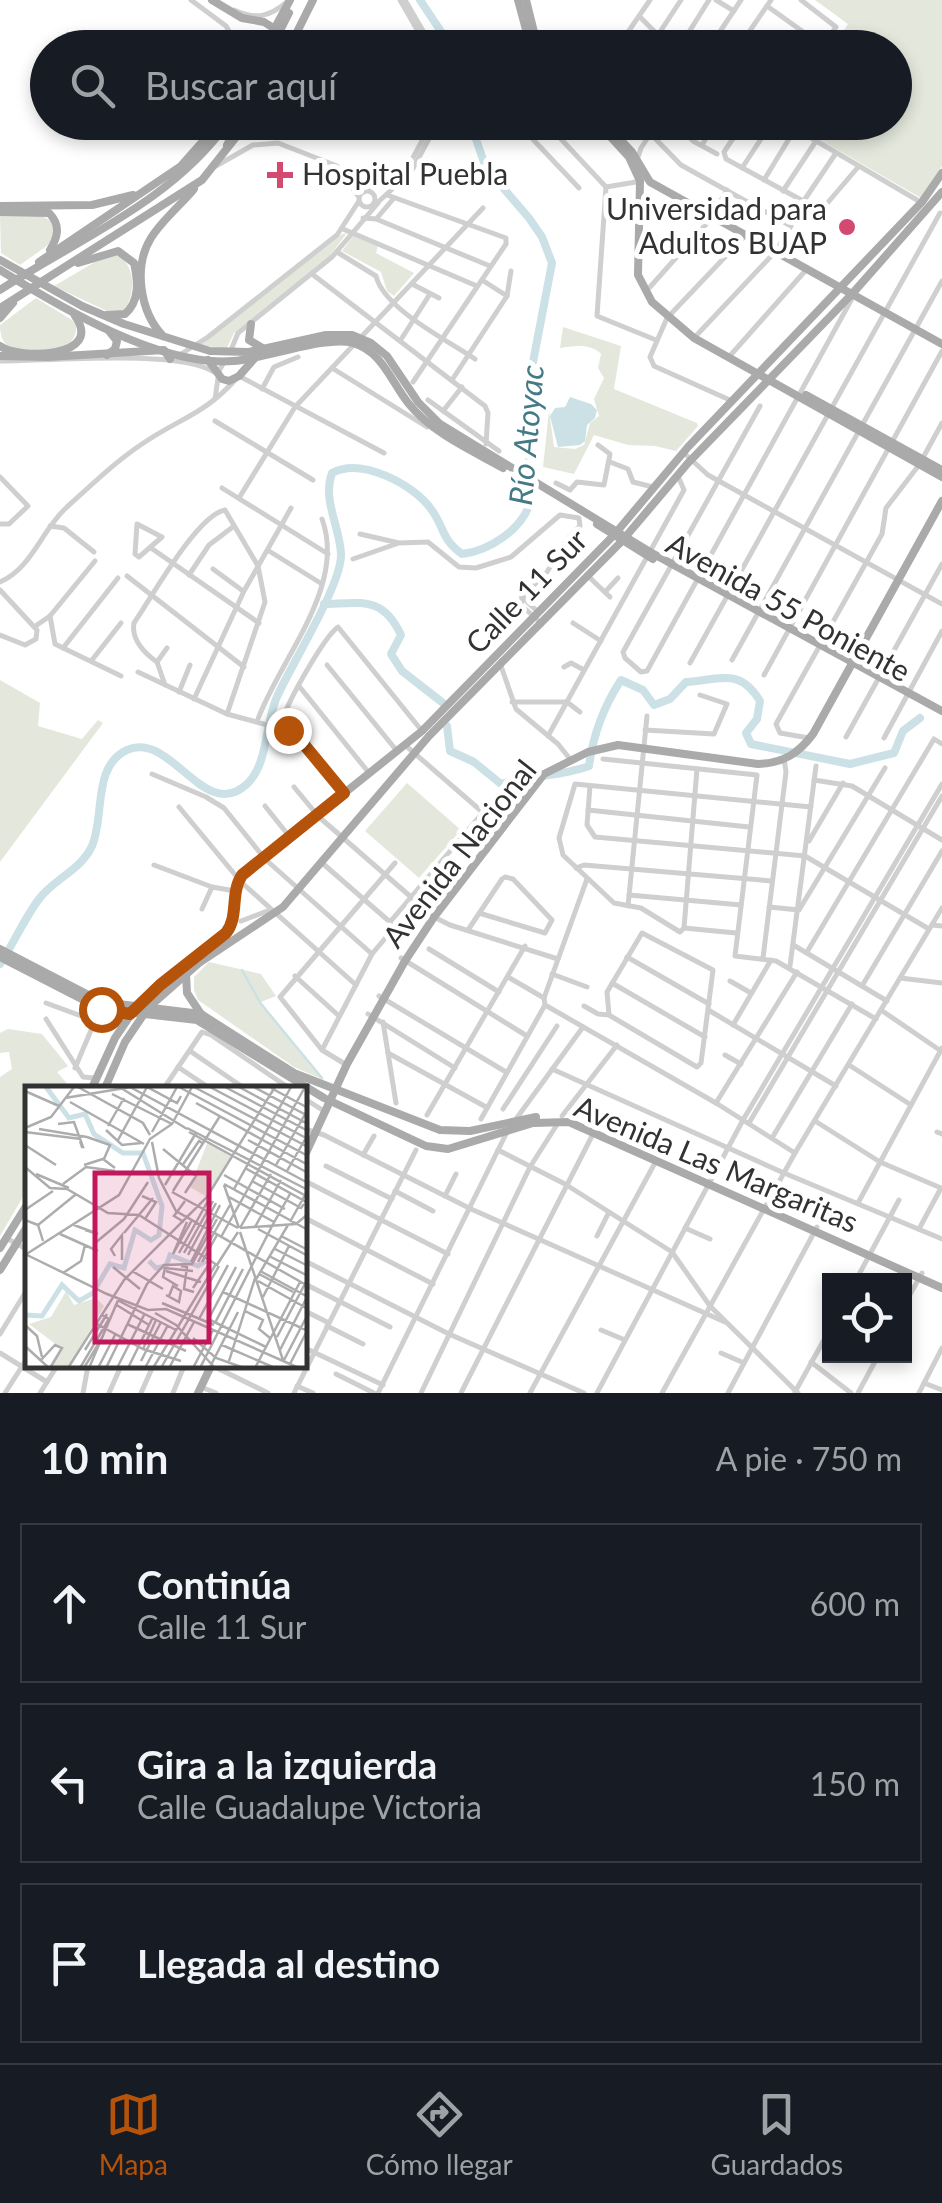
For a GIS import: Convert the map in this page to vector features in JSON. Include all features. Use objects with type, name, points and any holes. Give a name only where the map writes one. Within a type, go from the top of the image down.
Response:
[{"type":"main road","points":[[216,0],[242,18],[264,22],[275,30]]},
{"type":"main road","points":[[279,30],[292,0]]},
{"type":"main road","points":[[298,30],[313,0]]},
{"type":"main road","points":[[522,0],[530,30]]},
{"type":"main road","points":[[31,270],[49,253],[181,166],[204,140]]},
{"type":"main road","points":[[0,290],[163,189],[214,140]]},
{"type":"main road","points":[[225,152],[229,140]]},
{"type":"main road","points":[[166,339],[146,310],[144,254],[156,230],[216,166],[234,140]]},
{"type":"main road","points":[[615,140],[644,180],[713,215],[942,347]]},
{"type":"main road","points":[[618,140],[638,160],[644,180],[638,275],[645,293],[667,318],[757,375],[942,474]]},
{"type":"main road","name":"Calle 11 Sur","points":[[163,988],[298,890],[414,753],[678,476],[687,457],[732,401],[842,288],[942,173]]},
{"type":"main road","points":[[1,311],[202,180]]},
{"type":"main road","points":[[0,209],[92,205],[142,192]]},
{"type":"main road","name":"Calle 11 Sur","points":[[139,1011],[230,929],[238,884],[264,857],[422,731],[588,576],[656,484],[845,306],[938,212],[942,192]]},
{"type":"main road","points":[[0,209],[49,213],[55,219],[58,234],[49,253]]},
{"type":"main road","points":[[64,268],[111,251],[125,253],[134,263],[136,300],[130,310],[113,316],[82,306]]},
{"type":"main road","points":[[0,260],[7,271],[47,292],[166,339],[229,358],[341,334],[386,356],[429,414],[507,467]]},
{"type":"main road","points":[[47,292],[72,312],[108,330],[164,350],[208,360],[256,358],[326,342],[358,341],[382,363],[420,416],[445,435],[507,467]]},
{"type":"main road","points":[[0,346],[15,353],[70,349],[82,332],[72,312]]},
{"type":"main road","points":[[250,324],[249,340],[257,348],[268,348]]},
{"type":"main road","points":[[107,354],[115,349],[117,341],[108,330]]},
{"type":"main road","points":[[0,359],[164,350]]},
{"type":"main road","points":[[164,350],[170,359]]},
{"type":"main road","points":[[208,360],[226,381],[239,376],[256,358]]},
{"type":"main road","points":[[460,424],[462,437]]},
{"type":"main road","name":"Avenida 55 Poniente","points":[[507,467],[555,491],[670,566],[942,714]]},
{"type":"main road","points":[[787,757],[808,738],[942,492]]},
{"type":"main road","points":[[897,579],[942,501]]},
{"type":"main road","name":"Avenida Nacional","points":[[310,1131],[324,1112],[380,997],[432,916],[536,780],[552,766],[603,745],[643,746],[758,764],[787,757]]},
{"type":"main road","points":[[0,948],[101,1009],[113,1021],[115,1038]]},
{"type":"main road","points":[[0,958],[102,1002],[139,1011]]},
{"type":"main road","points":[[186,974],[187,992],[201,1014]]},
{"type":"main road","points":[[101,1009],[139,1011]]},
{"type":"main road","points":[[93,1086],[115,1038],[139,1011]]},
{"type":"main road","points":[[109,1086],[139,1011]]},
{"type":"main road","name":"Avenida Las Margaritas","points":[[139,1011],[201,1014],[294,1073],[409,1120],[455,1132],[561,1118],[584,1122],[764,1208],[942,1285]]},
{"type":"main road","name":"Avenida Las Margaritas","points":[[139,1011],[198,1020],[305,1086]]},
{"type":"main road","name":"Avenida Las Margaritas","points":[[308,1088],[426,1146],[448,1149],[511,1126]]},
{"type":"main road","points":[[389,1129],[396,1114]]},
{"type":"main road","name":"Avenida Las Margaritas","points":[[561,1118],[709,1182]]},
{"type":"main road","points":[[404,1136],[402,1127],[409,1120]]},
{"type":"main road","points":[[0,1248],[25,1208]]},
{"type":"main road","points":[[0,1270],[25,1229]]},
{"type":"street","points":[[191,0],[228,30]]},
{"type":"street","points":[[216,0],[252,17],[276,12],[292,0]]},
{"type":"street","points":[[402,0],[417,30]]},
{"type":"street","points":[[402,0],[421,30]]},
{"type":"street","points":[[629,30],[650,0]]},
{"type":"street","points":[[661,30],[681,0]]},
{"type":"street","points":[[691,30],[713,0],[734,11]]},
{"type":"street","points":[[721,30],[741,0]]},
{"type":"street","points":[[801,0],[836,27],[834,30]]},
{"type":"street","points":[[750,30],[769,3],[802,30]]},
{"type":"street","points":[[639,16],[653,30]]},
{"type":"street","points":[[181,354],[344,229],[368,187],[394,179],[408,169],[425,140]]},
{"type":"street","points":[[376,219],[412,172],[427,140]]},
{"type":"street","points":[[533,140],[578,188]]},
{"type":"street","points":[[562,140],[606,187],[598,316],[656,340]]},
{"type":"street","points":[[638,160],[647,140]]},
{"type":"street","points":[[656,140],[681,165],[791,226],[775,252],[694,338]]},
{"type":"street","points":[[696,140],[782,191],[822,209],[859,166]]},
{"type":"street","points":[[702,144],[705,140]]},
{"type":"street","points":[[720,155],[731,140]]},
{"type":"street","points":[[742,168],[760,140]]},
{"type":"street","points":[[764,180],[788,140]]},
{"type":"street","points":[[690,663],[938,212],[816,141],[782,191]]},
{"type":"street","points":[[216,166],[252,145],[278,144],[337,166],[365,206],[391,196],[506,238],[413,382]]},
{"type":"street","points":[[803,202],[836,153]]},
{"type":"street","points":[[606,187],[644,180]]},
{"type":"street","points":[[352,188],[352,212]]},
{"type":"street","points":[[650,288],[713,215],[727,190]]},
{"type":"street","points":[[215,402],[218,375],[229,358],[234,339],[337,252],[373,205],[372,194],[360,197]]},
{"type":"street","points":[[239,498],[295,407],[483,208]]},
{"type":"street","points":[[363,218],[376,219],[490,266]]},
{"type":"street","points":[[344,229],[507,296]]},
{"type":"street","points":[[732,401],[650,361],[667,318],[746,235]]},
{"type":"street","points":[[337,252],[377,276],[379,286],[414,320],[472,356]]},
{"type":"street","points":[[728,358],[806,269]]},
{"type":"street","points":[[452,380],[472,356],[507,296],[510,271]]},
{"type":"street","points":[[312,274],[488,409],[486,444]]},
{"type":"street","points":[[732,660],[942,280]]},
{"type":"street","points":[[412,284],[439,298]]},
{"type":"street","points":[[400,341],[430,294]]},
{"type":"street","points":[[760,406],[623,656],[644,672],[845,306]]},
{"type":"street","points":[[764,675],[942,347]]},
{"type":"street","points":[[262,390],[274,366],[298,357]]},
{"type":"street","points":[[229,358],[239,376],[384,453]]},
{"type":"street","points":[[0,359],[170,359],[200,365],[218,375]]},
{"type":"street","points":[[332,368],[428,426]]},
{"type":"street","points":[[0,582],[18,572],[61,513],[142,444],[215,402],[239,376]]},
{"type":"street","points":[[444,411],[462,387]]},
{"type":"street","points":[[428,400],[500,451]]},
{"type":"street","points":[[742,414],[751,420]]},
{"type":"street","points":[[215,421],[313,480]]},
{"type":"street","points":[[808,738],[780,733],[775,728],[882,534],[886,508],[920,462],[942,423]]},
{"type":"street","points":[[555,491],[570,490],[576,482],[600,486],[605,482],[609,451],[598,445]]},
{"type":"street","points":[[687,457],[718,480],[942,604]]},
{"type":"street","points":[[610,462],[626,468],[630,479],[656,484]]},
{"type":"street","points":[[548,736],[685,488],[678,476]]},
{"type":"street","points":[[0,477],[28,506],[10,524],[0,524]]},
{"type":"street","points":[[222,488],[328,554]]},
{"type":"street","points":[[194,699],[244,592],[292,508]]},
{"type":"street","points":[[165,685],[157,662],[142,650],[132,627],[204,523],[225,510],[258,566],[266,602],[227,714]]},
{"type":"street","points":[[360,534],[399,543],[428,542],[459,568],[476,568],[511,558],[560,514],[569,514],[581,521],[551,566],[522,597],[541,619]]},
{"type":"street","points":[[259,722],[322,584],[328,554],[322,519]]},
{"type":"street","points":[[137,524],[160,535],[150,548],[136,557],[137,524]]},
{"type":"street","points":[[50,526],[64,528],[94,552]]},
{"type":"street","points":[[189,574],[209,546],[235,526]]},
{"type":"street","points":[[353,560],[399,543]]},
{"type":"street","points":[[150,548],[259,623]]},
{"type":"street","points":[[268,550],[322,584]]},
{"type":"street","points":[[0,635],[24,646],[33,642],[37,629],[95,561]]},
{"type":"street","points":[[846,736],[942,564]]},
{"type":"street","points":[[214,569],[244,592]]},
{"type":"street","points":[[588,576],[608,594],[618,578]]},
{"type":"street","points":[[64,648],[122,577],[244,667]]},
{"type":"street","points":[[0,590],[37,629],[64,648],[122,676]]},
{"type":"street","points":[[50,616],[53,640]]},
{"type":"street","points":[[91,662],[121,624]]},
{"type":"street","points":[[573,624],[600,641]]},
{"type":"street","points":[[283,719],[287,704],[327,636],[338,627],[422,731]]},
{"type":"street","points":[[884,738],[942,631]]},
{"type":"street","points":[[157,662],[168,648]]},
{"type":"street","points":[[564,667],[570,664],[584,670]]},
{"type":"street","points":[[326,665],[401,748],[414,753],[501,828]]},
{"type":"street","points":[[178,692],[190,666]]},
{"type":"street","points":[[501,666],[512,702],[569,758]]},
{"type":"street","points":[[138,672],[227,714],[279,727],[297,736],[344,793]]},
{"type":"street","points":[[299,686],[370,773]]},
{"type":"street","points":[[645,730],[714,734],[727,704],[700,694]]},
{"type":"street","points":[[512,702],[567,702],[580,712]]},
{"type":"street","points":[[628,906],[647,716]]},
{"type":"street","points":[[807,952],[934,739],[942,744]]},
{"type":"street","points":[[733,1025],[767,959],[769,906],[787,757]]},
{"type":"street","points":[[603,759],[757,775],[735,956],[767,959],[793,970],[876,1019]]},
{"type":"street","points":[[716,1104],[793,970],[816,766]]},
{"type":"street","points":[[798,910],[884,768]]},
{"type":"street","points":[[682,930],[697,769]]},
{"type":"street","points":[[152,774],[215,801],[264,857],[372,954]]},
{"type":"street","points":[[814,780],[844,784],[942,840]]},
{"type":"street","points":[[737,933],[682,930],[641,908],[614,903],[586,879],[563,855],[559,838],[575,784],[810,807]]},
{"type":"street","points":[[807,844],[844,784]]},
{"type":"street","points":[[597,1393],[728,1148],[942,784]]},
{"type":"street","points":[[590,786],[588,830],[595,836],[805,856],[905,915],[931,927],[942,926]]},
{"type":"street","points":[[294,788],[318,815],[432,916],[558,959]]},
{"type":"street","points":[[920,827],[942,796]]},
{"type":"street","points":[[390,922],[490,804]]},
{"type":"street","points":[[179,806],[238,884],[356,984]]},
{"type":"street","points":[[264,806],[290,836]]},
{"type":"street","points":[[588,810],[751,827]]},
{"type":"street","points":[[862,986],[942,852]]},
{"type":"street","points":[[321,862],[390,922],[393,929],[372,954],[322,1050]]},
{"type":"street","points":[[345,1064],[322,1050],[280,996],[394,863]]},
{"type":"street","points":[[154,865],[212,887],[238,884]]},
{"type":"street","points":[[576,868],[584,865],[772,881]]},
{"type":"street","points":[[468,930],[478,913],[505,876],[550,915],[552,922],[545,933],[478,913]]},
{"type":"street","points":[[481,1119],[544,1002],[586,879]]},
{"type":"street","points":[[202,909],[212,887]]},
{"type":"street","points":[[629,895],[741,905]]},
{"type":"street","points":[[769,906],[798,910]]},
{"type":"street","points":[[662,1393],[795,1153],[942,908]]},
{"type":"street","points":[[242,921],[272,912]]},
{"type":"street","points":[[643,932],[712,968],[701,1064],[697,1067],[615,1022],[610,1015],[606,998],[627,957],[643,932]]},
{"type":"street","points":[[794,945],[887,1001]]},
{"type":"street","points":[[427,1115],[524,946]]},
{"type":"street","points":[[429,949],[499,992]]},
{"type":"street","points":[[627,957],[836,1086]]},
{"type":"street","points":[[403,960],[527,1036]]},
{"type":"street","points":[[552,974],[587,987]]},
{"type":"street","points":[[295,976],[340,1016]]},
{"type":"street","points":[[508,977],[795,1153]]},
{"type":"street","points":[[900,978],[942,982]]},
{"type":"street","points":[[730,981],[751,993]]},
{"type":"street","points":[[612,983],[705,1036]]},
{"type":"street","points":[[380,997],[506,1072]]},
{"type":"street","points":[[46,1002],[95,1021],[76,1068]]},
{"type":"street","points":[[772,1138],[852,1004]]},
{"type":"street","points":[[584,1006],[610,1015]]},
{"type":"street","points":[[858,1203],[942,1050],[881,1010]]},
{"type":"street","points":[[370,1015],[456,1068]]},
{"type":"street","points":[[46,1020],[85,1079],[97,1077]]},
{"type":"street","points":[[382,1022],[396,1102]]},
{"type":"street","points":[[503,1109],[557,1026]]},
{"type":"street","points":[[336,1374],[376,1393],[511,1126],[583,1026]]},
{"type":"street","points":[[166,1085],[202,1032],[286,1086]]},
{"type":"street","points":[[421,1393],[530,1167],[561,1118],[617,1045]]},
{"type":"street","points":[[190,1051],[241,1086]]},
{"type":"street","points":[[388,1053],[486,1107]]},
{"type":"street","points":[[725,1055],[741,1064]]},
{"type":"street","points":[[849,1065],[911,1105]]},
{"type":"street","points":[[178,1067],[206,1086]]},
{"type":"street","points":[[552,1068],[784,1173],[942,1239]]},
{"type":"street","points":[[308,1101],[324,1112]]},
{"type":"street","points":[[815,1121],[880,1162],[941,1187],[920,1229]]},
{"type":"street","points":[[310,1131],[471,1209],[708,1310],[726,1322],[797,1392],[822,1342]]},
{"type":"street","points":[[462,1393],[594,1132]]},
{"type":"street","points":[[363,1155],[374,1136]]},
{"type":"street","points":[[308,1364],[416,1150]]},
{"type":"street","points":[[498,1150],[565,1184],[672,1252],[708,1310]]},
{"type":"street","points":[[530,1393],[656,1161]]},
{"type":"street","points":[[326,1166],[392,1199]]},
{"type":"street","points":[[445,1196],[456,1174]]},
{"type":"street","points":[[308,1181],[448,1254]]},
{"type":"street","points":[[396,1192],[433,1211]]},
{"type":"street","points":[[860,1273],[900,1200]]},
{"type":"street","points":[[933,1203],[942,1207]]},
{"type":"street","points":[[597,1236],[609,1212]]},
{"type":"street","points":[[308,1220],[433,1284]]},
{"type":"street","points":[[685,1228],[710,1239]]},
{"type":"street","points":[[728,1393],[816,1229]]},
{"type":"street","points":[[6,1238],[25,1248]]},
{"type":"street","points":[[308,1262],[449,1334],[584,1393]]},
{"type":"street","points":[[912,1290],[920,1276]]},
{"type":"street","points":[[308,1286],[390,1327]]},
{"type":"street","points":[[0,1334],[25,1293]]},
{"type":"street","points":[[308,1313],[363,1344]]},
{"type":"street","points":[[601,1330],[625,1340]]},
{"type":"street","points":[[918,1393],[942,1348]]},
{"type":"street","points":[[308,1349],[382,1384]]},
{"type":"street","points":[[0,1352],[25,1368]]},
{"type":"street","points":[[722,1353],[744,1363]]},
{"type":"street","points":[[5,1393],[25,1362]]},
{"type":"street","points":[[811,1362],[855,1393],[874,1363]]},
{"type":"street","points":[[25,1368],[47,1382]]},
{"type":"street","points":[[40,1393],[56,1368]]},
{"type":"street","points":[[83,1393],[88,1368]]},
{"type":"street","points":[[109,1393],[119,1368]]},
{"type":"street","points":[[141,1393],[153,1368]]},
{"type":"street","points":[[173,1393],[183,1368]]},
{"type":"street","points":[[216,1368],[268,1393]]},
{"type":"street","points":[[924,1383],[942,1390]]},
{"type":"street","points":[[296,1389],[313,1393]]},
{"type":"street","points":[[200,1390],[216,1393]]},
{"type":"shaded area","points":[[815,0],[942,0],[942,166],[921,198],[820,140],[912,140],[912,30],[844,30],[848,24]]},
{"type":"shaded area","points":[[39,214],[52,222],[54,238],[48,245],[20,265],[1,253],[0,216]]},
{"type":"shaded area","points":[[347,233],[329,257],[234,333],[226,350],[199,344],[342,234]]},
{"type":"shaded area","points":[[354,235],[378,245],[376,253],[414,273],[394,296],[387,291],[381,272],[342,251]]},
{"type":"shaded area","points":[[116,255],[127,265],[132,280],[131,296],[124,310],[111,313],[54,286],[100,259]]},
{"type":"shaded area","points":[[36,298],[76,325],[74,337],[67,345],[29,351],[6,344],[0,325]]},
{"type":"shaded area","points":[[563,327],[621,346],[614,389],[697,423],[676,451],[628,445],[594,435],[574,474],[543,467],[549,410],[554,447],[575,449],[584,445],[590,423],[599,416],[594,399],[604,378],[598,368],[601,354],[587,347],[560,348]]},
{"type":"shaded area","points":[[570,397],[597,410],[587,425],[585,441],[558,447],[550,416],[555,408],[565,407]]},
{"type":"shaded area","points":[[0,680],[40,703],[38,726],[82,739],[98,720],[103,723],[0,862]]},
{"type":"shaded area","points":[[407,783],[461,830],[419,878],[365,831]]},
{"type":"shaded area","points":[[209,962],[261,974],[276,996],[261,1002],[324,1080],[294,1067],[198,1000],[194,977]]},
{"type":"shaded area","points":[[8,1029],[42,1034],[68,1066],[57,1072],[69,1086],[25,1086],[25,1193],[0,1236],[0,1077],[12,1069],[9,1052],[0,1053],[0,1033]]},
{"type":"waterway","name":"Río Atoyac","points":[[420,0],[440,30]]},
{"type":"waterway","name":"Río Atoyac","points":[[0,964],[39,899],[81,862],[92,846],[104,779],[116,757],[143,747],[158,752],[216,793],[231,793],[254,776],[276,699],[325,605],[339,568],[340,544],[329,493],[332,473],[357,468],[399,482],[431,509],[447,538],[462,554],[503,537],[526,512],[530,502],[528,388],[552,263],[529,218],[486,168],[476,140]]},
{"type":"waterway","name":"Río Atoyac","points":[[324,604],[370,604],[387,614],[401,635],[391,654],[402,671],[443,703]]},
{"type":"waterway","name":"Río Atoyac","points":[[447,726],[450,751],[474,762],[501,784],[589,766],[600,721],[621,680],[643,690],[654,705],[670,699],[686,682],[736,680],[744,683],[760,701],[757,719],[746,733],[751,744],[850,764],[894,753],[903,731],[920,718]]},
{"type":"waterway","points":[[242,970],[261,1004],[322,1078]]},
{"type":"place","name":"Hospital Puebla","points":[[280,175]]},
{"type":"place","name":"Universidad para Adultos BUAP","points":[[847,227]]},
{"type":"route","points":[[101,1009],[130,1014],[194,956],[226,933],[232,925],[238,879],[344,793],[288,730]]}]
